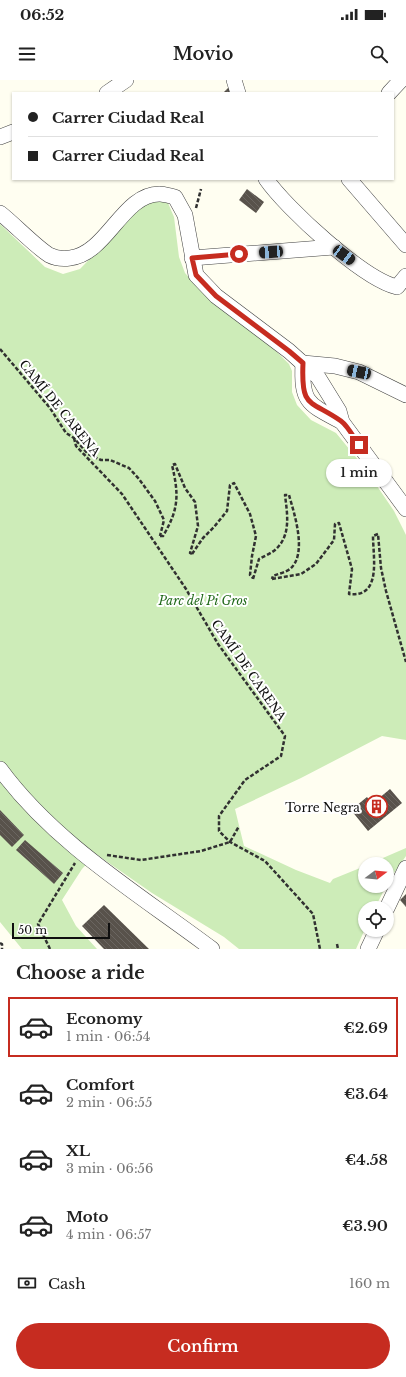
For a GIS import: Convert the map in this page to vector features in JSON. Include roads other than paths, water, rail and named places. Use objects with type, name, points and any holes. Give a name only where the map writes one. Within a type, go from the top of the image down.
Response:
[{"type":"street","points":[[108,92],[126,80]]},
{"type":"street","points":[[234,80],[238,92]]},
{"type":"street","points":[[390,92],[401,80]]},
{"type":"street","points":[[0,137],[12,132]]},
{"type":"street","points":[[267,180],[275,192],[334,247],[375,278],[397,287],[406,276]]},
{"type":"street","points":[[351,180],[406,245]]},
{"type":"street","points":[[0,213],[50,255],[62,259],[78,257],[92,250],[126,212],[141,199],[159,193],[174,197],[185,215],[196,275],[216,296],[289,351],[322,383],[339,410],[342,422],[406,509]]},
{"type":"street","points":[[192,258],[334,247]]},
{"type":"street","points":[[303,363],[334,366],[359,372],[406,395]]},
{"type":"street","points":[[303,363],[303,392],[307,399],[326,413],[342,422]]},
{"type":"street","points":[[0,769],[41,816],[81,852],[212,949]]},
{"type":"street","points":[[390,901],[406,868]]},
{"type":"street","points":[[368,949],[374,937]]},
{"type":"place","name":"Torre Negra","points":[[376,807]]},
{"type":"park label","name":"Parc del Pi Gros","points":[[203,600]]}]
